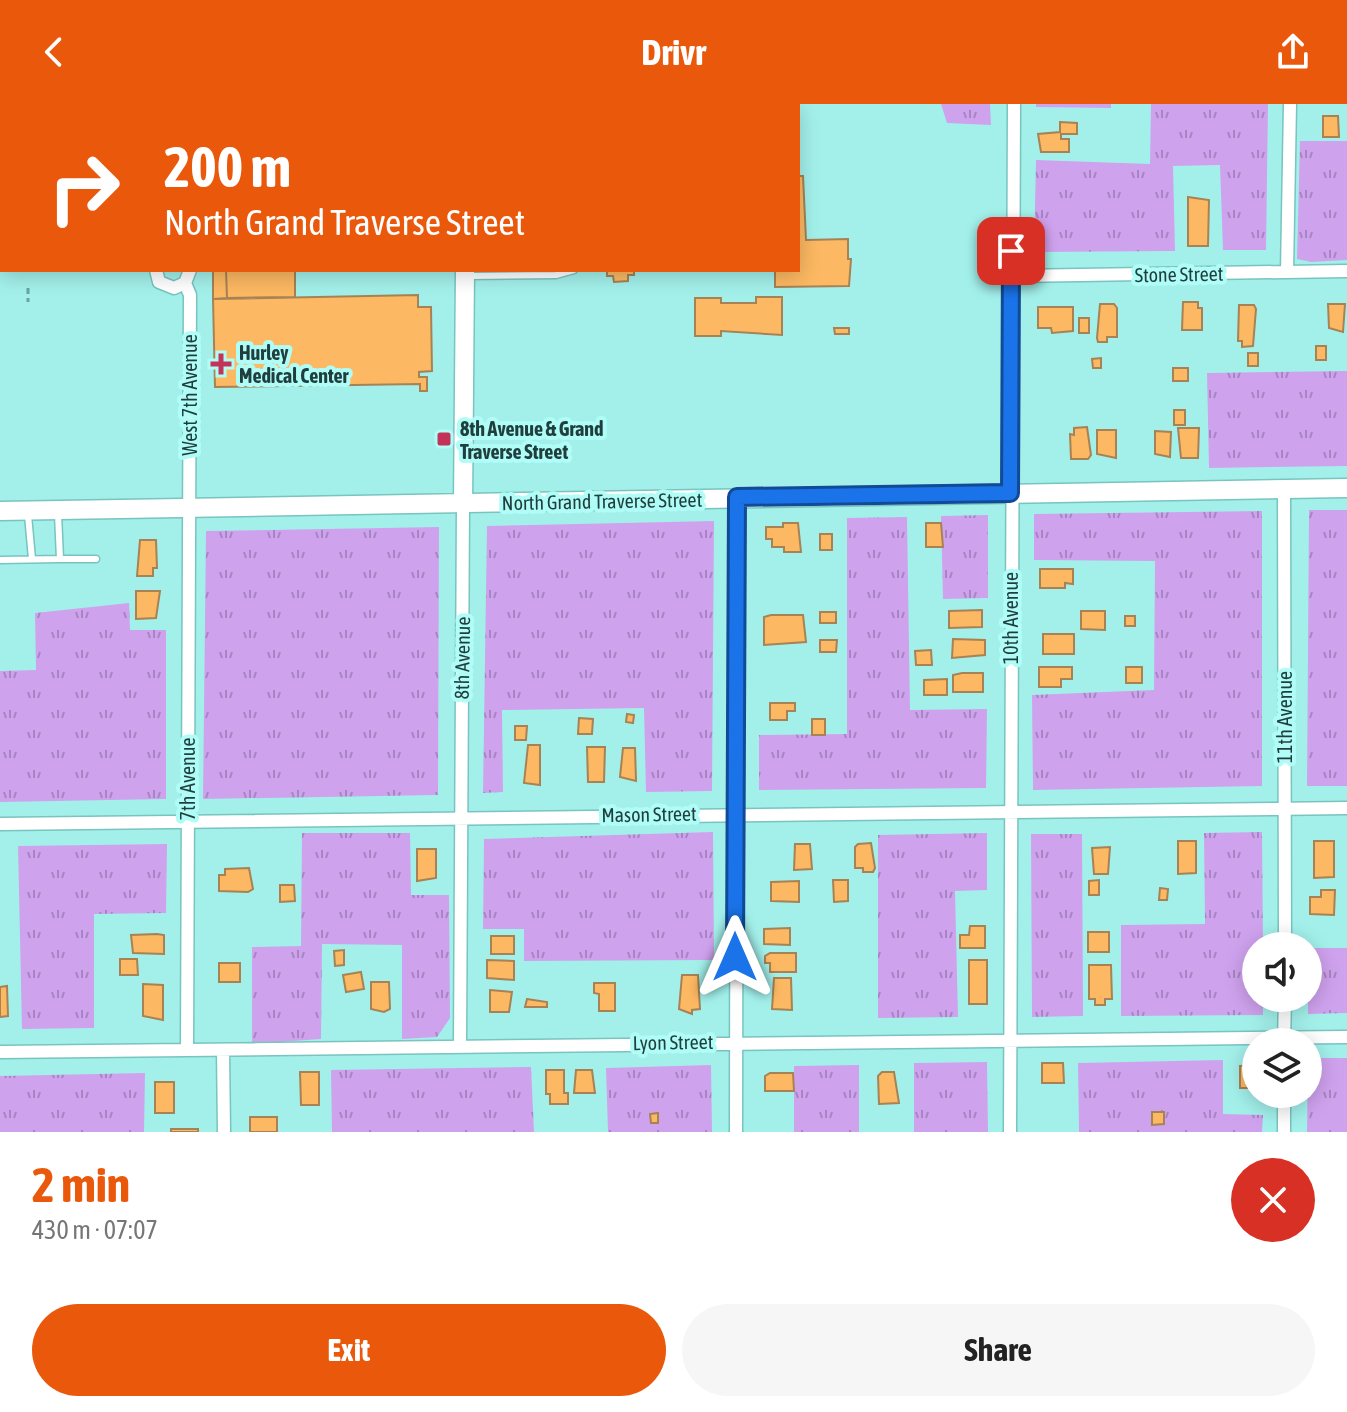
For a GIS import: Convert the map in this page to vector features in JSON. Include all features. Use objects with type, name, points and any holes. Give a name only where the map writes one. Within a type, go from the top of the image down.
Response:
[{"type":"street","name":"10th Avenue","points":[[1010,1132],[1010,493],[1014,104]]},
{"type":"street","points":[[1287,272],[1290,104]]},
{"type":"street","name":"Stone Street","points":[[1011,276],[1347,271]]},
{"type":"street","points":[[156,272],[159,282],[167,287],[185,283]]},
{"type":"street","name":"West 7th Avenue","points":[[189,272],[185,283],[190,293],[189,508]]},
{"type":"street","name":"8th Avenue","points":[[460,1045],[465,273]]},
{"type":"street","name":"North Grand Traverse Street","points":[[0,511],[1347,488]]},
{"type":"street","name":"11th Avenue","points":[[1284,489],[1285,932]]},
{"type":"street","points":[[736,1132],[737,497]]},
{"type":"street","name":"7th Avenue","points":[[187,1050],[189,508]]},
{"type":"street","name":"Mason Street","points":[[0,824],[1347,808]]},
{"type":"street","name":"Lyon Street","points":[[1322,1038],[1347,1037]]},
{"type":"street","name":"Lyon Street","points":[[0,1052],[735,1041],[1242,1040]]},
{"type":"street","points":[[223,1050],[224,1132]]},
{"type":"street","points":[[1284,1108],[1284,1132]]},
{"type":"lane","points":[[465,273],[556,275],[567,272]]},
{"type":"lane","points":[[58,510],[60,559]]},
{"type":"lane","points":[[28,511],[32,559]]},
{"type":"lane","points":[[0,560],[96,559]]},
{"type":"path","points":[[28,288],[28,302]]},
{"type":"green space","points":[[941,104],[990,104],[991,125],[947,123]]},
{"type":"green space","points":[[1036,104],[1111,104],[1111,108],[1036,107]]},
{"type":"green space","points":[[1151,104],[1268,104],[1266,250],[1223,250],[1220,165],[1173,166],[1175,251],[1034,252],[1036,160],[1150,164]]},
{"type":"green space","points":[[1300,141],[1347,141],[1347,260],[1311,262],[1297,259]]},
{"type":"green space","points":[[1347,371],[1347,466],[1209,468],[1207,373]]},
{"type":"green space","points":[[1309,510],[1347,510],[1347,786],[1307,786]]},
{"type":"green space","points":[[1262,511],[1262,786],[1033,790],[1032,695],[1154,690],[1155,561],[1034,560],[1034,514]]},
{"type":"green space","points":[[988,515],[988,598],[943,599],[941,516]]},
{"type":"green space","points":[[907,517],[910,710],[987,709],[986,788],[759,790],[759,735],[847,734],[847,518]]},
{"type":"green space","points":[[714,521],[712,791],[646,792],[644,708],[502,710],[503,792],[483,793],[487,526]]},
{"type":"green space","points":[[439,527],[438,795],[203,799],[206,531]]},
{"type":"green space","points":[[129,603],[130,630],[166,630],[166,799],[0,802],[0,671],[36,670],[35,613]]},
{"type":"green space","points":[[713,832],[714,960],[524,961],[524,929],[483,929],[484,839]]},
{"type":"green space","points":[[1262,832],[1263,932],[1242,932],[1242,1012],[1263,1012],[1263,1015],[1121,1016],[1121,925],[1205,924],[1204,833]]},
{"type":"green space","points":[[302,833],[410,833],[411,895],[449,895],[450,1018],[437,1037],[402,1039],[402,945],[322,944],[321,1039],[252,1044],[252,947],[301,946]]},
{"type":"green space","points":[[987,833],[987,890],[955,891],[958,1017],[878,1018],[878,835]]},
{"type":"green space","points":[[1031,834],[1082,834],[1083,1016],[1032,1017]]},
{"type":"green space","points":[[167,844],[166,913],[94,914],[94,1028],[22,1029],[18,846]]},
{"type":"green space","points":[[1322,948],[1347,948],[1347,1013],[1308,1014],[1322,1012]]},
{"type":"green space","points":[[1322,1058],[1347,1058],[1347,1132],[1307,1132],[1307,1108],[1322,1108]]},
{"type":"green space","points":[[1223,1060],[1223,1114],[1263,1115],[1262,1132],[1079,1132],[1078,1063]]},
{"type":"green space","points":[[987,1062],[988,1132],[914,1132],[914,1063]]},
{"type":"green space","points":[[711,1065],[712,1132],[608,1132],[606,1068]]},
{"type":"green space","points":[[859,1065],[859,1132],[794,1132],[794,1066]]},
{"type":"green space","points":[[531,1067],[534,1132],[332,1132],[331,1070]]},
{"type":"green space","points":[[145,1073],[144,1132],[0,1132],[0,1076]]},
{"type":"building","points":[[1323,116],[1338,116],[1339,137],[1323,137]]},
{"type":"building","points":[[1060,122],[1077,123],[1077,134],[1061,134],[1061,139],[1069,139],[1069,152],[1041,152],[1038,134],[1060,132]]},
{"type":"building","points":[[800,176],[803,176],[806,240],[848,239],[848,259],[851,259],[849,286],[775,287],[775,272],[800,272]]},
{"type":"building","points":[[1188,197],[1209,200],[1208,246],[1188,246]]},
{"type":"building","points":[[213,272],[226,272],[227,298],[213,299]]},
{"type":"building","points":[[226,272],[295,272],[295,297],[227,298]]},
{"type":"building","points":[[607,272],[634,272],[634,275],[628,275],[628,281],[614,282],[613,276],[607,276]]},
{"type":"building","points":[[418,295],[418,307],[431,307],[432,371],[419,372],[419,377],[427,377],[427,391],[420,391],[420,384],[215,387],[213,299]]},
{"type":"building","points":[[756,297],[782,297],[782,335],[721,331],[721,336],[695,336],[695,298],[721,298],[721,303],[756,303]]},
{"type":"building","points":[[1183,302],[1198,302],[1198,308],[1202,308],[1202,330],[1182,330]]},
{"type":"building","points":[[1100,304],[1114,304],[1117,308],[1117,337],[1107,337],[1107,342],[1098,342],[1097,338]]},
{"type":"building","points":[[1328,304],[1345,304],[1343,332],[1329,328]]},
{"type":"building","points":[[1239,305],[1254,305],[1256,309],[1253,346],[1242,347],[1242,341],[1238,341]]},
{"type":"building","points":[[1038,307],[1073,307],[1073,331],[1052,333],[1051,328],[1038,328]]},
{"type":"building","points":[[1079,318],[1089,318],[1089,333],[1079,333]]},
{"type":"building","points":[[834,328],[849,328],[849,334],[835,334]]},
{"type":"building","points":[[1316,346],[1326,346],[1326,360],[1316,360]]},
{"type":"building","points":[[1248,353],[1258,353],[1258,366],[1248,366]]},
{"type":"building","points":[[1101,358],[1101,368],[1093,368],[1092,359]]},
{"type":"building","points":[[1173,368],[1188,368],[1188,381],[1173,381]]},
{"type":"building","points":[[1174,410],[1185,410],[1185,425],[1174,425]]},
{"type":"building","points":[[1087,427],[1091,455],[1088,459],[1071,459],[1070,434],[1074,435],[1074,428]]},
{"type":"building","points":[[1178,428],[1199,428],[1198,458],[1181,458]]},
{"type":"building","points":[[1097,430],[1116,430],[1116,458],[1097,454]]},
{"type":"building","points":[[1155,431],[1171,432],[1170,457],[1155,454]]},
{"type":"building","points":[[783,523],[798,523],[801,552],[784,552],[784,547],[772,547],[772,539],[766,539],[766,527],[783,527]]},
{"type":"building","points":[[926,523],[941,523],[943,547],[926,547]]},
{"type":"building","points":[[820,534],[832,534],[832,550],[820,550]]},
{"type":"building","points":[[140,540],[156,540],[157,568],[153,568],[153,576],[137,576]]},
{"type":"building","points":[[1040,569],[1073,569],[1073,584],[1065,583],[1065,588],[1040,588]]},
{"type":"building","points":[[136,591],[160,591],[156,618],[136,619]]},
{"type":"building","points":[[982,610],[982,627],[949,628],[949,611]]},
{"type":"building","points":[[1081,611],[1105,611],[1105,630],[1081,629]]},
{"type":"building","points":[[820,612],[836,612],[836,623],[820,623]]},
{"type":"building","points":[[803,615],[806,642],[764,645],[764,617]]},
{"type":"building","points":[[1125,616],[1135,616],[1135,626],[1125,626]]},
{"type":"building","points":[[1043,634],[1074,634],[1074,654],[1043,654]]},
{"type":"building","points":[[953,639],[985,640],[985,655],[952,658]]},
{"type":"building","points":[[820,640],[837,640],[836,652],[820,652]]},
{"type":"building","points":[[931,650],[932,665],[916,665],[915,651]]},
{"type":"building","points":[[1039,667],[1072,667],[1072,679],[1061,679],[1061,687],[1039,687]]},
{"type":"building","points":[[1126,667],[1142,667],[1142,683],[1126,683]]},
{"type":"building","points":[[983,673],[983,692],[953,692],[953,675]]},
{"type":"building","points":[[947,679],[947,695],[924,695],[924,680]]},
{"type":"building","points":[[770,703],[795,703],[795,711],[787,711],[787,720],[770,720]]},
{"type":"building","points":[[627,714],[634,715],[633,723],[626,722]]},
{"type":"building","points":[[579,718],[593,719],[592,734],[578,734]]},
{"type":"building","points":[[812,719],[825,719],[825,735],[812,735]]},
{"type":"building","points":[[515,726],[527,726],[526,740],[515,740]]},
{"type":"building","points":[[528,745],[540,745],[540,785],[524,783]]},
{"type":"building","points":[[587,747],[605,747],[604,782],[588,782]]},
{"type":"building","points":[[623,748],[635,748],[636,781],[620,777]]},
{"type":"building","points":[[1178,841],[1196,841],[1196,873],[1178,874]]},
{"type":"building","points":[[1314,841],[1334,841],[1334,877],[1314,878]]},
{"type":"building","points":[[871,843],[875,868],[873,872],[863,872],[863,868],[855,868],[855,847]]},
{"type":"building","points":[[795,844],[810,844],[812,869],[794,870]]},
{"type":"building","points":[[1110,847],[1108,874],[1094,874],[1092,848]]},
{"type":"building","points":[[417,849],[436,849],[436,878],[417,881]]},
{"type":"building","points":[[249,868],[253,889],[248,892],[219,891],[219,875],[225,875],[225,869]]},
{"type":"building","points":[[833,880],[848,880],[848,901],[834,902]]},
{"type":"building","points":[[1099,880],[1099,895],[1089,895],[1089,881]]},
{"type":"building","points":[[799,881],[799,902],[771,901],[771,882]]},
{"type":"building","points":[[280,885],[294,885],[295,901],[280,902]]},
{"type":"building","points":[[1160,888],[1168,889],[1167,900],[1159,900]]},
{"type":"building","points":[[1321,890],[1335,890],[1334,915],[1310,914],[1310,897],[1321,897]]},
{"type":"building","points":[[970,926],[985,926],[985,948],[960,948],[960,935],[969,935]]},
{"type":"building","points":[[790,928],[790,945],[764,944],[764,929]]},
{"type":"building","points":[[1088,932],[1109,932],[1109,952],[1088,952]]},
{"type":"building","points":[[131,935],[164,935],[164,954],[133,953]]},
{"type":"building","points":[[491,936],[514,936],[514,954],[491,954]]},
{"type":"building","points":[[344,950],[344,965],[335,966],[334,951]]},
{"type":"building","points":[[770,953],[796,953],[796,972],[770,972],[770,963],[765,963],[765,956]]},
{"type":"building","points":[[120,959],[137,959],[138,975],[120,975]]},
{"type":"building","points":[[487,960],[514,961],[514,980],[487,978]]},
{"type":"building","points":[[969,960],[987,960],[987,1004],[969,1004]]},
{"type":"building","points":[[219,963],[240,963],[240,982],[219,982]]},
{"type":"building","points":[[1089,965],[1111,965],[1112,999],[1105,999],[1105,1005],[1095,1005],[1095,999],[1089,999]]},
{"type":"building","points":[[361,972],[364,989],[346,992],[343,975]]},
{"type":"building","points":[[682,975],[698,975],[700,1009],[692,1010],[692,1014],[679,1009]]},
{"type":"building","points":[[774,978],[791,978],[792,1010],[772,1009]]},
{"type":"building","points":[[371,982],[389,982],[390,1009],[384,1012],[371,1009]]},
{"type":"building","points":[[594,983],[615,983],[615,1011],[599,1011],[599,994],[594,993]]},
{"type":"building","points":[[143,984],[163,985],[163,1020],[143,1016]]},
{"type":"building","points":[[7,986],[8,1016],[0,1017],[0,987]]},
{"type":"building","points":[[490,990],[512,992],[509,1012],[490,1012]]},
{"type":"building","points":[[527,999],[547,1002],[547,1007],[525,1007]]},
{"type":"building","points":[[1042,1063],[1063,1063],[1064,1083],[1042,1083]]},
{"type":"building","points":[[1242,1066],[1242,1088],[1240,1088]]},
{"type":"building","points":[[546,1070],[564,1070],[564,1093],[568,1093],[568,1104],[550,1104],[550,1094],[546,1094]]},
{"type":"building","points":[[576,1070],[592,1070],[595,1093],[574,1093]]},
{"type":"building","points":[[300,1072],[319,1072],[319,1105],[301,1105]]},
{"type":"building","points":[[882,1072],[894,1072],[899,1103],[879,1104],[878,1076]]},
{"type":"building","points":[[770,1073],[793,1073],[794,1091],[765,1091],[765,1076]]},
{"type":"building","points":[[155,1082],[174,1082],[174,1113],[155,1113]]},
{"type":"building","points":[[1152,1112],[1164,1112],[1164,1124],[1152,1125]]},
{"type":"building","points":[[658,1113],[658,1123],[651,1123],[650,1114]]},
{"type":"building","points":[[250,1117],[277,1117],[277,1132],[250,1132]]},
{"type":"building","points":[[171,1129],[198,1129],[198,1132],[171,1132]]},
{"type":"place","name":"Hurley Medical Center","points":[[221,364]]},
{"type":"place","name":"8th Avenue & Grand Traverse Street","points":[[444,439]]},
{"type":"route","points":[[735,957],[737,497],[1010,493],[1011,251]]}]
